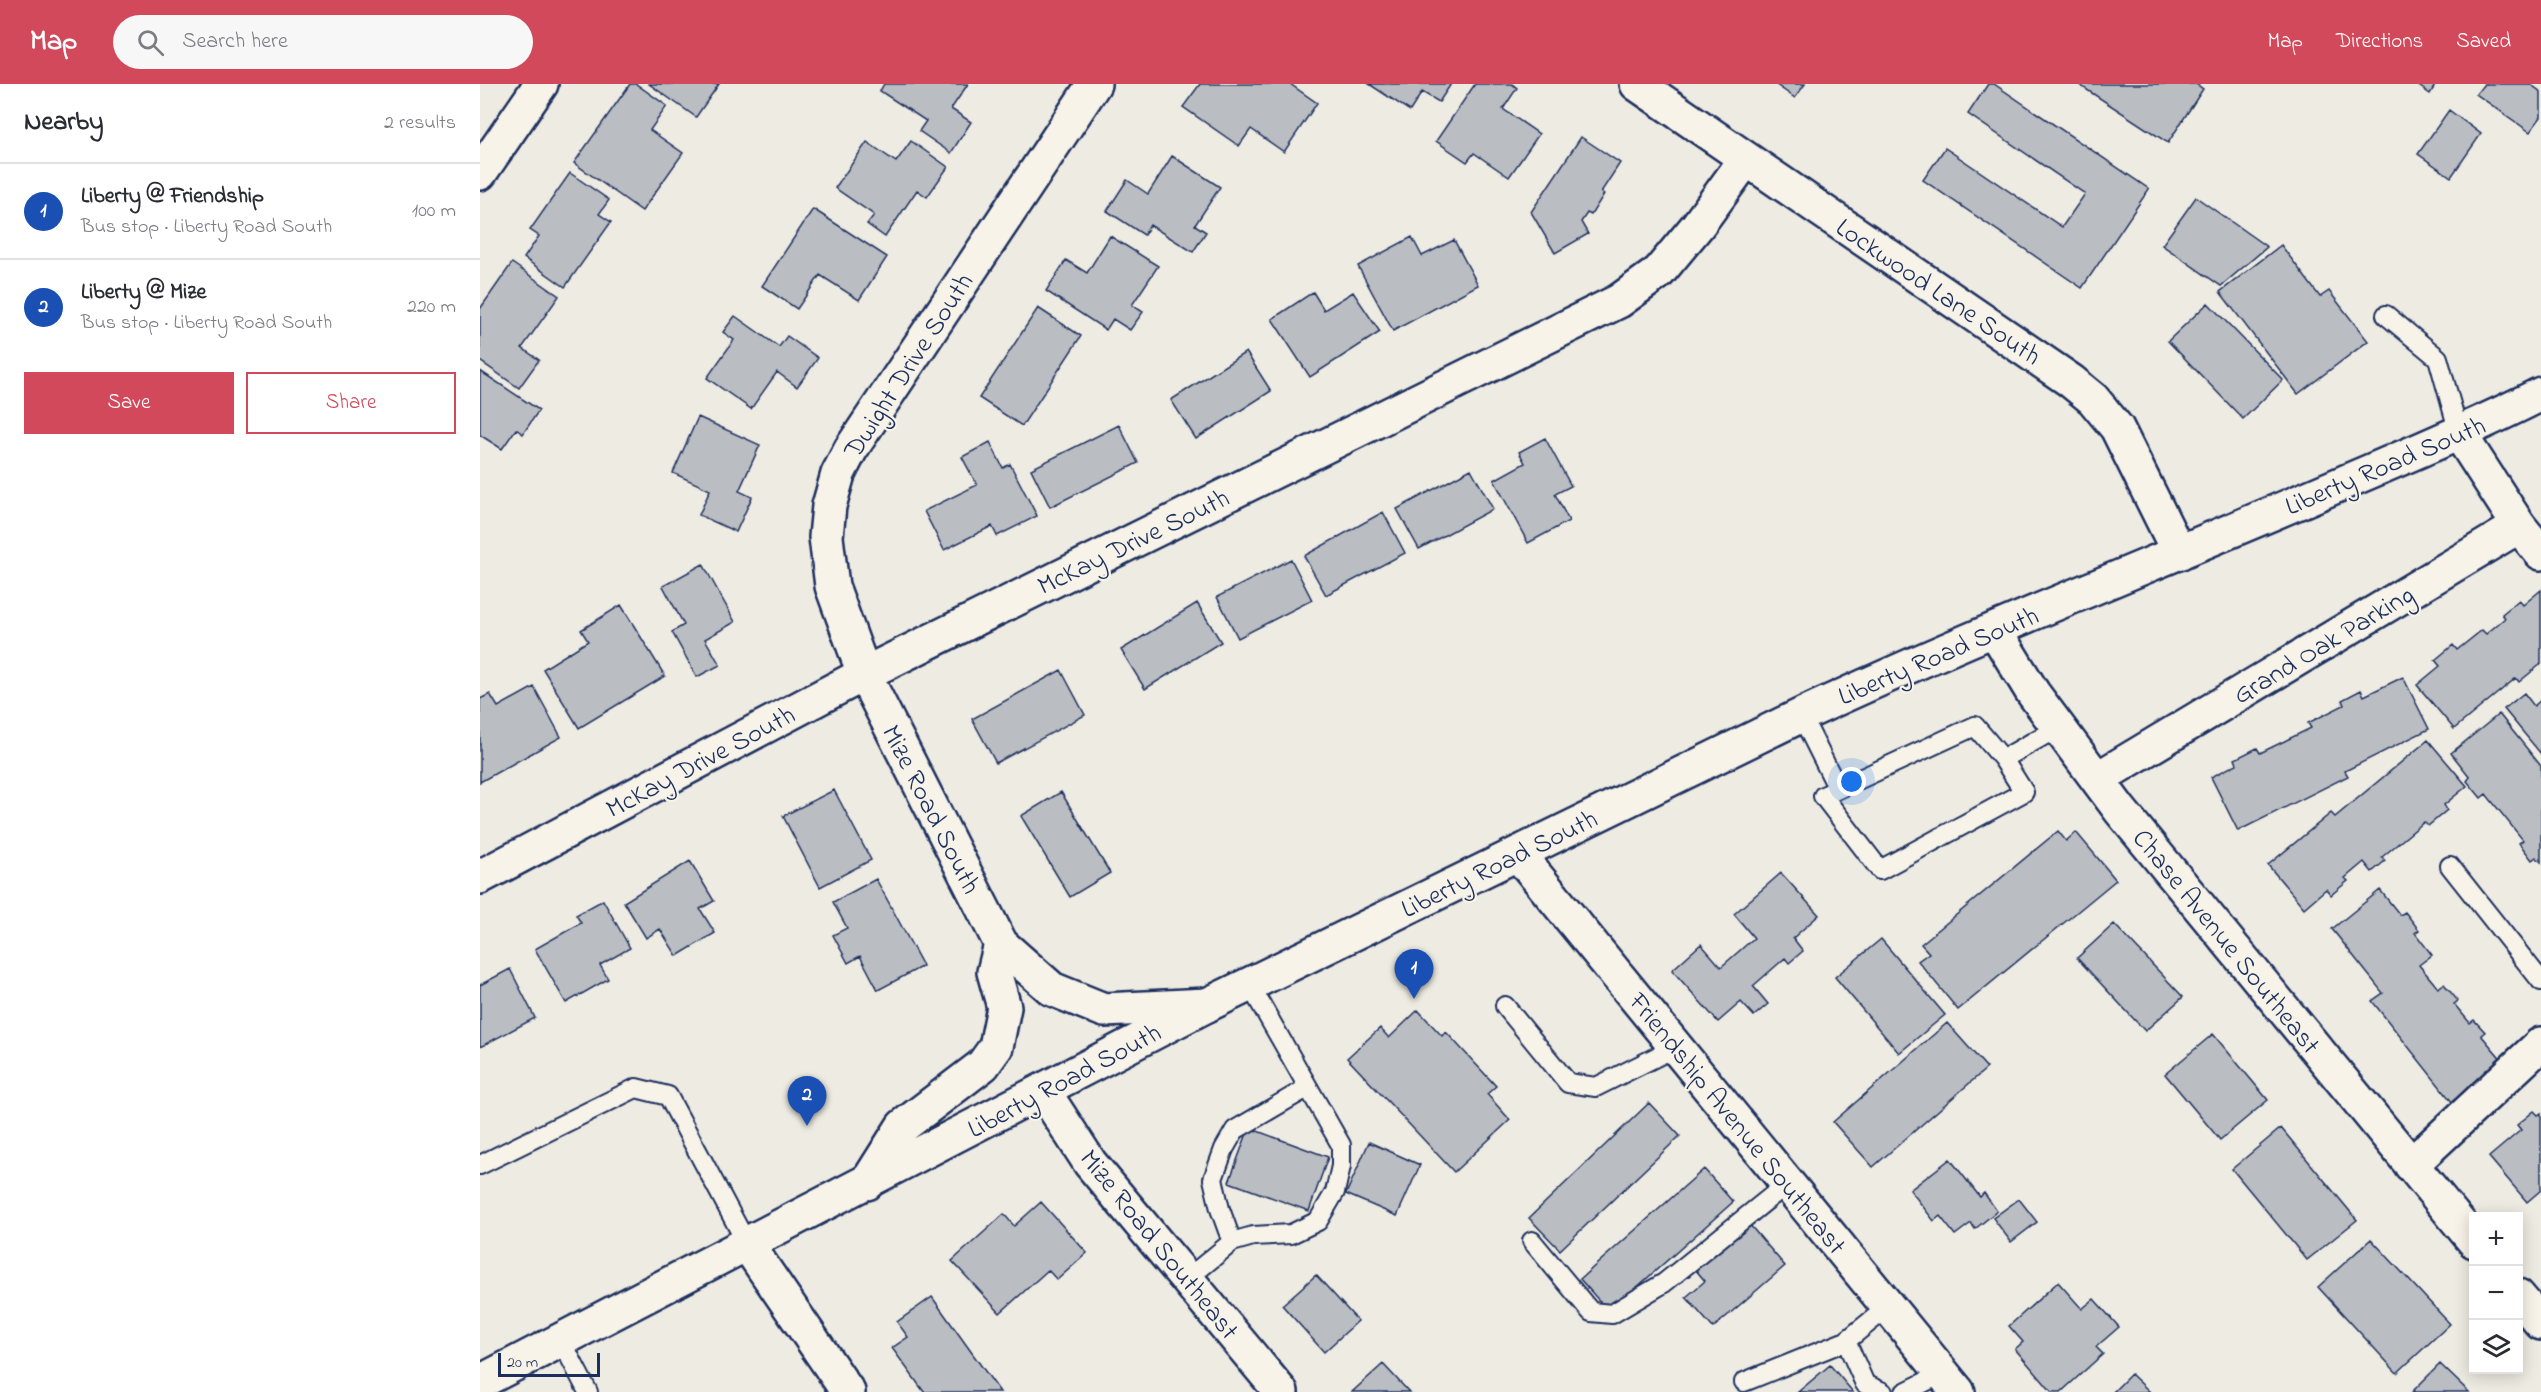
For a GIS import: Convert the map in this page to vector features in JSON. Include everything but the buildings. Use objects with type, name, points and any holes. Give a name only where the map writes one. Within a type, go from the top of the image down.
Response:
[{"type":"street","points":[[480,173],[541,84]]},
{"type":"street","name":"Dwight Drive South","points":[[864,674],[832,586],[826,537],[829,506],[838,474],[851,449],[1094,84]]},
{"type":"street","name":"Lockwood Lane South","points":[[1637,84],[2071,381],[2093,399],[2117,428],[2179,553]]},
{"type":"street","name":"McKay Drive South","points":[[480,877],[864,674],[1619,301],[1659,272],[1698,225],[1746,159]]},
{"type":"street","name":"Liberty Road South","points":[[480,1382],[1044,1092],[1208,1005],[1801,715],[1904,667],[1995,631],[2459,433],[2541,394]]},
{"type":"street","points":[[2459,433],[2519,526],[2541,553]]},
{"type":"street","name":"Grand Oak Parking","points":[[2097,779],[2519,526]]},
{"type":"street","name":"Chase Avenue Southeast","points":[[1995,631],[2033,693],[2097,779],[2469,1235]]},
{"type":"street","name":"Mize Road South","points":[[864,674],[1001,944],[1052,989],[1104,1010],[1208,1005]]},
{"type":"street","name":"Friendship Avenue Southeast","points":[[1518,854],[1951,1383]]},
{"type":"street","points":[[867,1182],[903,1126],[983,1065],[996,1047],[1004,1007],[994,972],[1001,944]]},
{"type":"street","points":[[2411,1165],[2541,1044]]},
{"type":"street","name":"Mize Road Southeast","points":[[1044,1092],[1090,1163],[1281,1392]]},
{"type":"street","points":[[747,1244],[848,1392]]},
{"type":"street","points":[[2523,1302],[2541,1323]]},
{"type":"lane","points":[[2386,315],[2438,358],[2459,433]]},
{"type":"lane","points":[[1801,715],[1838,789]]},
{"type":"lane","points":[[1976,726],[2003,759],[2024,792],[1880,870],[1823,796],[1976,726]]},
{"type":"lane","points":[[2003,759],[2059,727]]},
{"type":"lane","points":[[2450,866],[2541,981]]},
{"type":"lane","points":[[1187,1279],[1232,1242],[1253,1236],[1291,1234],[1318,1221],[1335,1192],[1341,1166],[1341,1145],[1250,985]]},
{"type":"lane","points":[[1505,1006],[1568,1083],[1596,1087],[1676,1047]]},
{"type":"lane","points":[[480,1165],[636,1088],[668,1096],[747,1244]]},
{"type":"lane","points":[[1232,1242],[1220,1209],[1213,1179],[1224,1149],[1235,1130],[1307,1088]]},
{"type":"lane","points":[[1532,1240],[1591,1312],[1612,1314],[1664,1283],[1788,1183]]},
{"type":"lane","points":[[1744,1382],[1846,1341],[1888,1307]]},
{"type":"lane","points":[[561,1340],[588,1392]]},
{"type":"lane","points":[[1846,1341],[1865,1384],[1883,1392]]},
{"type":"lane","points":[[1905,1392],[1951,1383]]},
{"type":"place","name":"Liberty @ Friendship","points":[[1414,999]]},
{"type":"place","name":"Liberty @ Mize","points":[[807,1126]]}]
